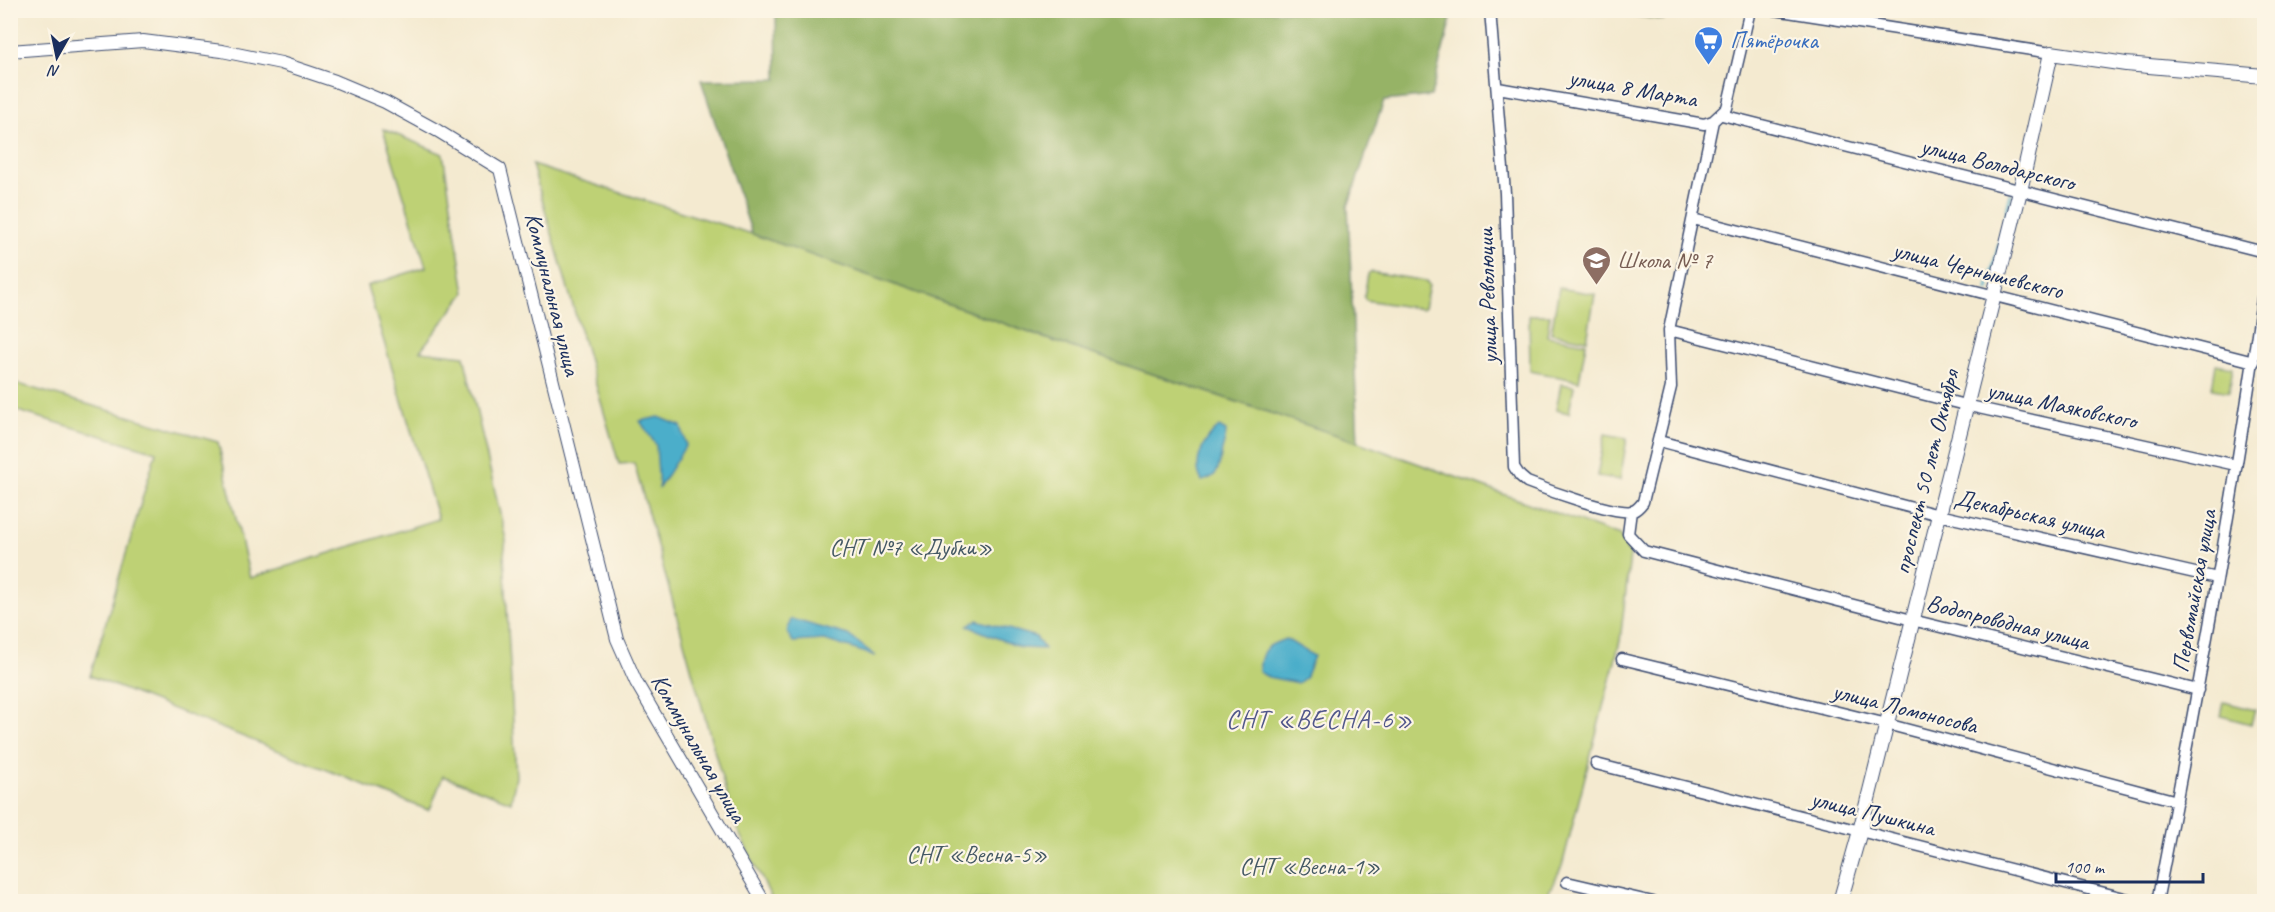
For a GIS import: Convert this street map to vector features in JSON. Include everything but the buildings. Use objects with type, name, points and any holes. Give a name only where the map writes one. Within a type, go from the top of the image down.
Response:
[{"type":"main road","points":[[2051,53],[2126,64],[2265,76]]},
{"type":"main road","name":"проспект 50 лет Октября","points":[[1840,902],[1860,831],[2020,191],[2051,53]]},
{"type":"street","name":"улица Революции","points":[[1490,10],[1505,194],[1514,467],[1527,482],[1615,510],[1631,511]]},
{"type":"street","name":"улица 8 Марта","points":[[1498,88],[1704,124],[1718,118],[1727,108],[1750,10]]},
{"type":"street","points":[[1775,10],[2051,53]]},
{"type":"street","name":"Коммунальная улица","points":[[10,51],[143,41],[222,51],[281,63],[335,81],[385,102],[500,169],[617,639],[636,682],[764,902]]},
{"type":"street","name":"улица Володарского","points":[[1718,118],[2265,252]]},
{"type":"street","points":[[1631,511],[1638,509],[1643,502],[1671,387],[1670,330],[1693,219],[1718,118]]},
{"type":"street","name":"улица Чернышевского","points":[[1693,219],[2254,362]]},
{"type":"street","name":"Первомайская улица","points":[[2157,902],[2198,690],[2265,285]]},
{"type":"street","name":"улица Маяковского","points":[[1670,330],[1965,405],[2236,465]]},
{"type":"street","name":"Декабрьская улица","points":[[1659,441],[1939,514],[2217,578]]},
{"type":"street","name":"Водопроводная улица","points":[[1631,511],[1628,534],[1644,551],[2198,690]]},
{"type":"street","name":"улица Ломоносова","points":[[1622,659],[1886,724],[2177,801]]},
{"type":"street","name":"улица Пушкина","points":[[1596,764],[2140,902]]},
{"type":"street","points":[[1567,882],[1653,902]]},
{"type":"green space","points":[[1630,10],[1665,11],[1663,20],[1630,15]]},
{"type":"green space","points":[[776,11],[1453,11],[1431,96],[1384,101],[1348,206],[1358,442],[1050,340],[752,234],[701,80],[777,79]]},
{"type":"green space","points":[[383,129],[443,154],[465,293],[420,351],[464,356],[506,540],[504,554],[516,777],[511,802],[443,776],[428,810],[90,676],[156,452],[11,409],[11,382],[218,442],[250,578],[438,519],[367,286],[426,267]]},
{"type":"green space","name":"СНТ №7 «Дубки»","points":[[532,165],[752,234],[1050,340],[1358,442],[1620,536],[1622,541],[1631,547],[1620,641],[1562,866],[1544,901],[773,901],[735,825],[634,463],[619,464]]},
{"type":"green space","points":[[1371,272],[1426,281],[1429,285],[1424,308],[1366,300],[1364,297],[1368,274]]},
{"type":"green space","points":[[1559,288],[1595,294],[1587,340],[1551,333]]},
{"type":"green space","points":[[1529,315],[1550,315],[1547,336],[1586,343],[1579,381],[1530,371]]},
{"type":"green space","points":[[2216,364],[2233,367],[2229,392],[2212,389]]},
{"type":"green space","points":[[1561,384],[1574,386],[1569,413],[1556,410]]},
{"type":"green space","points":[[1605,434],[1627,438],[1620,480],[1597,476]]},
{"type":"green space","points":[[2224,702],[2255,710],[2251,724],[2221,716]]},
{"type":"water","points":[[659,417],[681,426],[686,445],[659,488],[656,445],[640,421]]},
{"type":"water","points":[[1219,427],[1226,431],[1219,466],[1212,477],[1202,481],[1198,467],[1201,452],[1208,438]]},
{"type":"water","points":[[791,619],[848,635],[876,656],[824,640],[793,642],[787,632]]},
{"type":"water","points":[[977,620],[1036,637],[1044,649],[1021,648],[968,626]]},
{"type":"water","points":[[1286,639],[1314,656],[1305,678],[1298,683],[1268,677],[1259,672],[1265,650]]},
{"type":"waterway","points":[[1988,289],[2011,194]]},
{"type":"place","name":"Пятёрочка","points":[[1709,66]]},
{"type":"place","name":"Школа № 7","points":[[1596,286]]},
{"type":"district","name":"СНТ «ВЕСНА-6»","points":[[1320,719]]},
{"type":"park label","name":"СНТ «Весна-5»","points":[[977,854]]},
{"type":"park label","name":"СНТ «Весна-1»","points":[[1310,866]]}]
